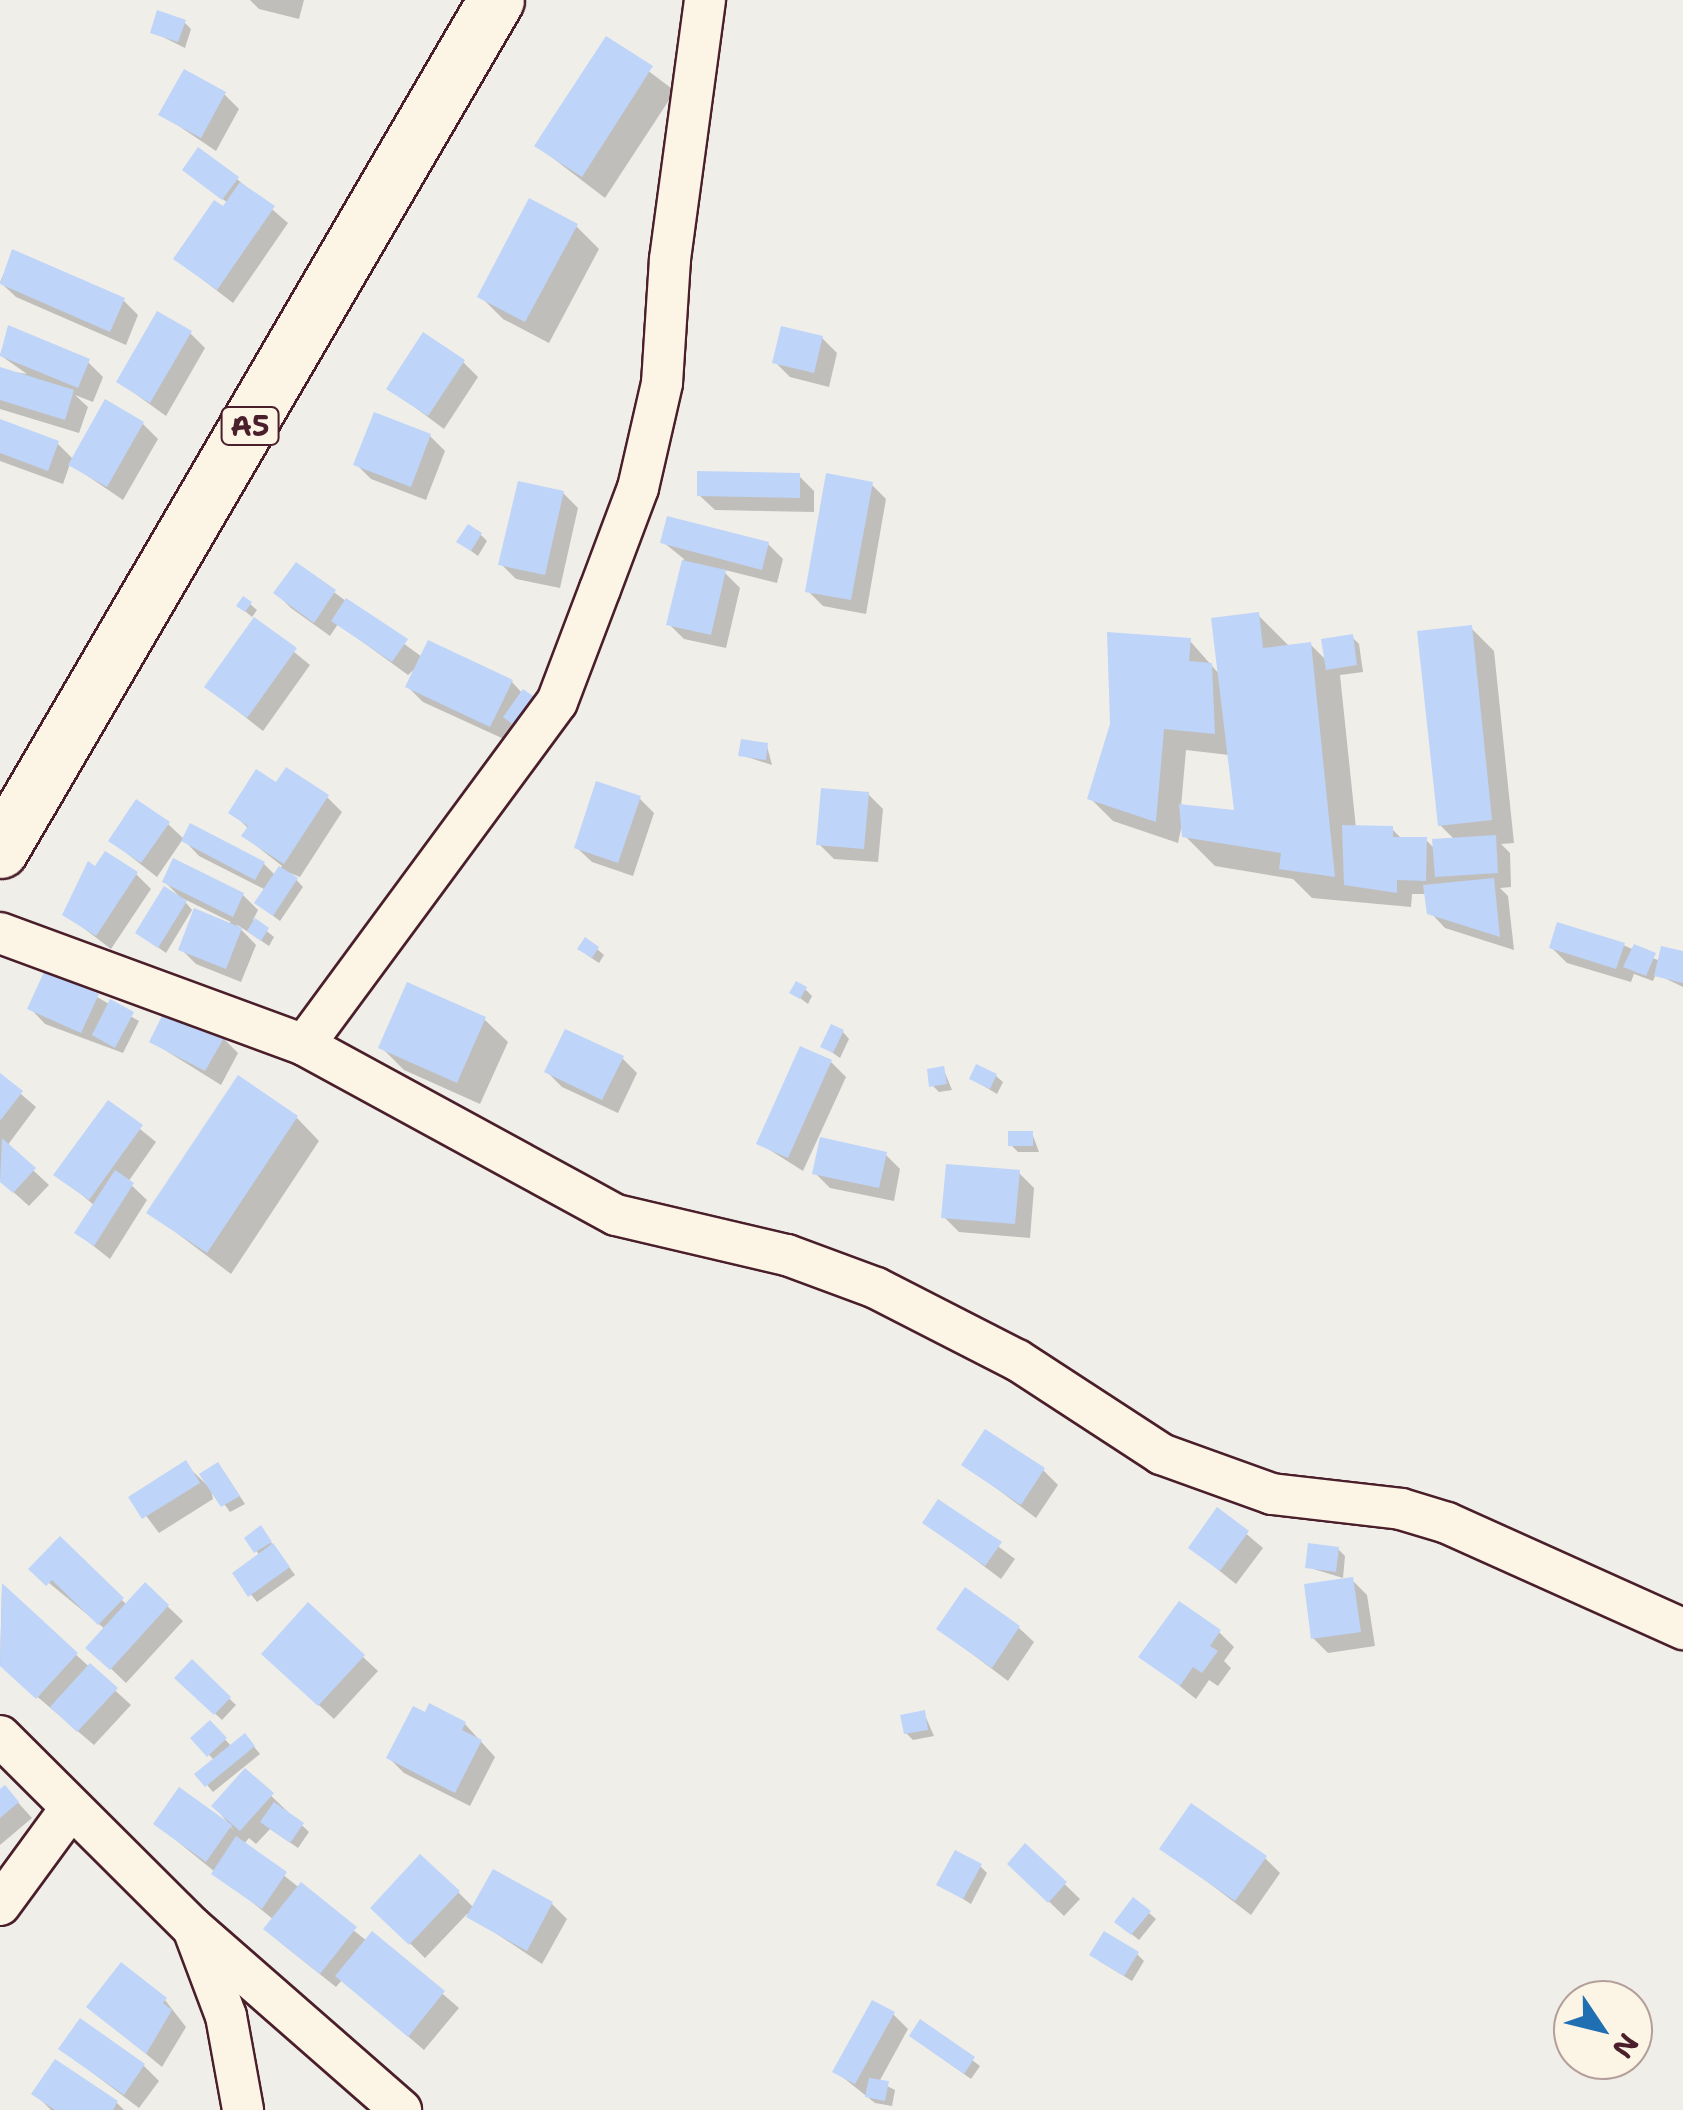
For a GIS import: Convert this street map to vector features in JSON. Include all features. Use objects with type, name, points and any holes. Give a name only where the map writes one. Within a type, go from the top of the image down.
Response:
[{"type":"main road","name":"A5","points":[[0,850],[496,0]]},
{"type":"street","points":[[304,1046],[557,702],[588,622],[638,488],[662,382],[670,258],[705,0]]},
{"type":"street","points":[[0,933],[304,1046],[616,1215],[786,1256],[876,1288],[1017,1360],[1161,1454],[1272,1494],[1402,1509],[1447,1524],[1683,1630]]},
{"type":"street","points":[[0,1736],[192,1927],[401,2110]]},
{"type":"street","points":[[0,1906],[71,1808]]},
{"type":"street","points":[[192,1927],[226,2016],[242,2110]]},
{"type":"building","points":[[157,10],[186,20],[178,42],[150,33]]},
{"type":"building","points":[[606,36],[653,66],[582,177],[534,146]]},
{"type":"building","points":[[184,69],[226,92],[201,138],[158,115]]},
{"type":"building","points":[[198,147],[239,177],[222,200],[182,170]]},
{"type":"building","points":[[240,182],[275,206],[217,290],[173,259],[214,200],[223,206]]},
{"type":"building","points":[[529,198],[578,224],[525,322],[477,297]]},
{"type":"building","points":[[12,249],[125,298],[110,332],[0,284]]},
{"type":"building","points":[[157,311],[192,331],[150,403],[116,382]]},
{"type":"building","points":[[8,325],[90,359],[78,388],[0,356]]},
{"type":"building","points":[[781,326],[823,336],[814,373],[772,363]]},
{"type":"building","points":[[423,332],[465,360],[428,416],[386,389]]},
{"type":"building","points":[[0,367],[74,390],[65,420],[0,400]]},
{"type":"building","points":[[105,399],[144,422],[107,487],[68,465]]},
{"type":"building","points":[[374,412],[431,434],[411,487],[353,465]]},
{"type":"building","points":[[0,419],[59,441],[48,471],[0,453]]},
{"type":"building","points":[[697,471],[800,473],[800,498],[697,496]]},
{"type":"building","points":[[826,473],[873,482],[851,600],[805,592]]},
{"type":"building","points":[[518,481],[564,491],[545,575],[498,565]]},
{"type":"building","points":[[667,516],[769,542],[762,570],[660,543]]},
{"type":"building","points":[[468,524],[482,533],[471,551],[456,542]]},
{"type":"building","points":[[682,560],[726,570],[711,635],[666,625]]},
{"type":"building","points":[[296,562],[336,590],[314,623],[273,593]]},
{"type":"building","points":[[243,596],[252,602],[245,612],[236,606]]},
{"type":"building","points":[[346,598],[408,639],[392,662],[331,621]]},
{"type":"building","points":[[1259,612],[1263,648],[1311,642],[1335,877],[1279,869],[1281,853],[1182,837],[1179,804],[1234,810],[1211,618]]},
{"type":"building","points":[[254,617],[297,648],[247,718],[204,687]]},
{"type":"building","points":[[1472,625],[1492,820],[1438,826],[1417,631]]},
{"type":"building","points":[[1107,632],[1191,638],[1189,661],[1212,663],[1215,734],[1164,729],[1156,822],[1087,799],[1110,724]]},
{"type":"building","points":[[1353,634],[1357,665],[1326,670],[1321,639]]},
{"type":"building","points":[[428,640],[513,680],[490,727],[405,687]]},
{"type":"building","points":[[523,689],[544,704],[523,732],[503,717]]},
{"type":"building","points":[[741,739],[768,743],[766,760],[738,756]]},
{"type":"building","points":[[286,767],[329,795],[284,864],[241,836],[248,826],[228,813],[256,769],[276,782]]},
{"type":"building","points":[[596,781],[641,796],[618,863],[574,848]]},
{"type":"building","points":[[821,788],[869,792],[864,849],[816,845]]},
{"type":"building","points":[[136,799],[170,822],[141,863],[108,841]]},
{"type":"building","points":[[190,823],[265,862],[255,880],[181,841]]},
{"type":"building","points":[[1342,825],[1393,826],[1393,837],[1427,837],[1426,881],[1397,880],[1397,893],[1344,885]]},
{"type":"building","points":[[1496,835],[1498,873],[1435,877],[1432,839]]},
{"type":"building","points":[[105,851],[138,872],[96,936],[62,915],[88,861],[95,866]]},
{"type":"building","points":[[173,858],[244,893],[233,917],[162,882]]},
{"type":"building","points":[[279,866],[298,878],[273,916],[254,903]]},
{"type":"building","points":[[1494,878],[1500,937],[1427,914],[1423,885]]},
{"type":"building","points":[[164,886],[187,901],[158,948],[135,933]]},
{"type":"building","points":[[194,908],[242,928],[226,969],[178,950]]},
{"type":"building","points":[[255,918],[269,928],[261,941],[247,931]]},
{"type":"building","points":[[1557,922],[1625,943],[1616,969],[1549,948]]},
{"type":"building","points":[[585,937],[599,947],[592,958],[577,949]]},
{"type":"building","points":[[1634,944],[1656,953],[1646,976],[1623,967]]},
{"type":"building","points":[[1661,946],[1683,951],[1683,983],[1654,976]]},
{"type":"building","points":[[45,970],[99,994],[81,1033],[27,1009]]},
{"type":"building","points":[[796,981],[807,987],[800,999],[789,993]]},
{"type":"building","points":[[407,982],[486,1017],[457,1083],[378,1048]]},
{"type":"building","points":[[110,999],[134,1012],[115,1048],[92,1035]]},
{"type":"building","points":[[167,1006],[225,1036],[205,1071],[149,1042]]},
{"type":"building","points":[[831,1024],[844,1030],[833,1053],[820,1047]]},
{"type":"building","points":[[565,1029],[624,1056],[602,1100],[544,1072]]},
{"type":"building","points":[[800,1046],[832,1060],[788,1158],[756,1144]]},
{"type":"building","points":[[976,1064],[997,1074],[990,1089],[969,1079]]},
{"type":"building","points":[[944,1066],[947,1084],[929,1087],[927,1069]]},
{"type":"building","points":[[0,1073],[23,1091],[0,1121]]},
{"type":"building","points":[[238,1075],[298,1116],[207,1253],[146,1213]]},
{"type":"building","points":[[108,1100],[143,1125],[89,1200],[53,1175]]},
{"type":"building","points":[[1008,1131],[1033,1131],[1033,1146],[1008,1146]]},
{"type":"building","points":[[820,1137],[887,1152],[879,1188],[812,1174]]},
{"type":"building","points":[[2,1138],[36,1168],[13,1193],[0,1182]]},
{"type":"building","points":[[946,1164],[1020,1170],[1015,1224],[941,1218]]},
{"type":"building","points":[[115,1170],[134,1183],[94,1246],[74,1233]]},
{"type":"building","points":[[985,1429],[1045,1468],[1021,1505],[961,1465]]},
{"type":"building","points":[[186,1460],[200,1483],[142,1519],[128,1497]]},
{"type":"building","points":[[218,1462],[240,1496],[221,1507],[199,1474]]},
{"type":"building","points":[[938,1499],[1002,1542],[985,1566],[922,1523]]},
{"type":"building","points":[[1217,1507],[1249,1531],[1220,1571],[1188,1548]]},
{"type":"building","points":[[261,1525],[272,1542],[254,1553],[244,1538]]},
{"type":"building","points":[[60,1536],[124,1598],[98,1625],[52,1580],[46,1586],[28,1569]]},
{"type":"building","points":[[273,1543],[290,1567],[248,1597],[232,1573]]},
{"type":"building","points":[[1308,1543],[1339,1547],[1336,1572],[1305,1568]]},
{"type":"building","points":[[1353,1577],[1361,1632],[1311,1639],[1304,1584]]},
{"type":"building","points":[[145,1582],[169,1605],[110,1670],[85,1648]]},
{"type":"building","points":[[2,1583],[78,1653],[36,1699],[0,1666]]},
{"type":"building","points":[[965,1587],[1020,1626],[992,1668],[936,1629]]},
{"type":"building","points":[[1179,1601],[1221,1630],[1210,1646],[1218,1651],[1202,1673],[1193,1667],[1180,1686],[1138,1657]]},
{"type":"building","points":[[308,1602],[365,1655],[318,1706],[261,1654]]},
{"type":"building","points":[[192,1659],[231,1697],[214,1715],[174,1678]]},
{"type":"building","points":[[90,1663],[118,1688],[77,1732],[50,1707]]},
{"type":"building","points":[[429,1703],[466,1722],[462,1730],[482,1740],[455,1793],[386,1758],[413,1706],[425,1712]]},
{"type":"building","points":[[925,1710],[928,1730],[904,1734],[900,1715]]},
{"type":"building","points":[[210,1720],[227,1738],[207,1757],[190,1738]]},
{"type":"building","points":[[245,1733],[255,1746],[205,1787],[194,1774]]},
{"type":"building","points":[[245,1768],[274,1793],[240,1831],[211,1806]]},
{"type":"building","points":[[5,1785],[19,1802],[0,1818],[0,1789]]},
{"type":"building","points":[[179,1787],[232,1825],[206,1862],[153,1824]]},
{"type":"building","points":[[274,1802],[304,1823],[290,1843],[260,1822]]},
{"type":"building","points":[[1191,1803],[1267,1856],[1235,1901],[1159,1849]]},
{"type":"building","points":[[236,1836],[287,1872],[262,1909],[211,1874]]},
{"type":"building","points":[[1025,1843],[1067,1882],[1048,1903],[1007,1864]]},
{"type":"building","points":[[955,1850],[982,1864],[963,1899],[936,1885]]},
{"type":"building","points":[[420,1854],[460,1891],[409,1945],[370,1908]]},
{"type":"building","points":[[493,1869],[553,1902],[527,1951],[466,1917]]},
{"type":"building","points":[[301,1882],[357,1927],[320,1974],[263,1929]]},
{"type":"building","points":[[1133,1897],[1151,1911],[1131,1935],[1114,1922]]},
{"type":"building","points":[[372,1931],[445,1991],[408,2037],[335,1976]]},
{"type":"building","points":[[1104,1931],[1139,1952],[1124,1976],[1089,1955]]},
{"type":"building","points":[[121,1962],[167,1998],[163,2003],[172,2010],[146,2054],[86,2007]]},
{"type":"building","points":[[872,2000],[895,2012],[855,2084],[832,2072]]},
{"type":"building","points":[[80,2018],[145,2064],[124,2095],[58,2049]]},
{"type":"building","points":[[920,2019],[975,2057],[964,2074],[909,2036]]},
{"type":"building","points":[[55,2059],[118,2101],[113,2110],[55,2110],[31,2094]]},
{"type":"building","points":[[869,2078],[889,2081],[885,2101],[865,2097]]}]
